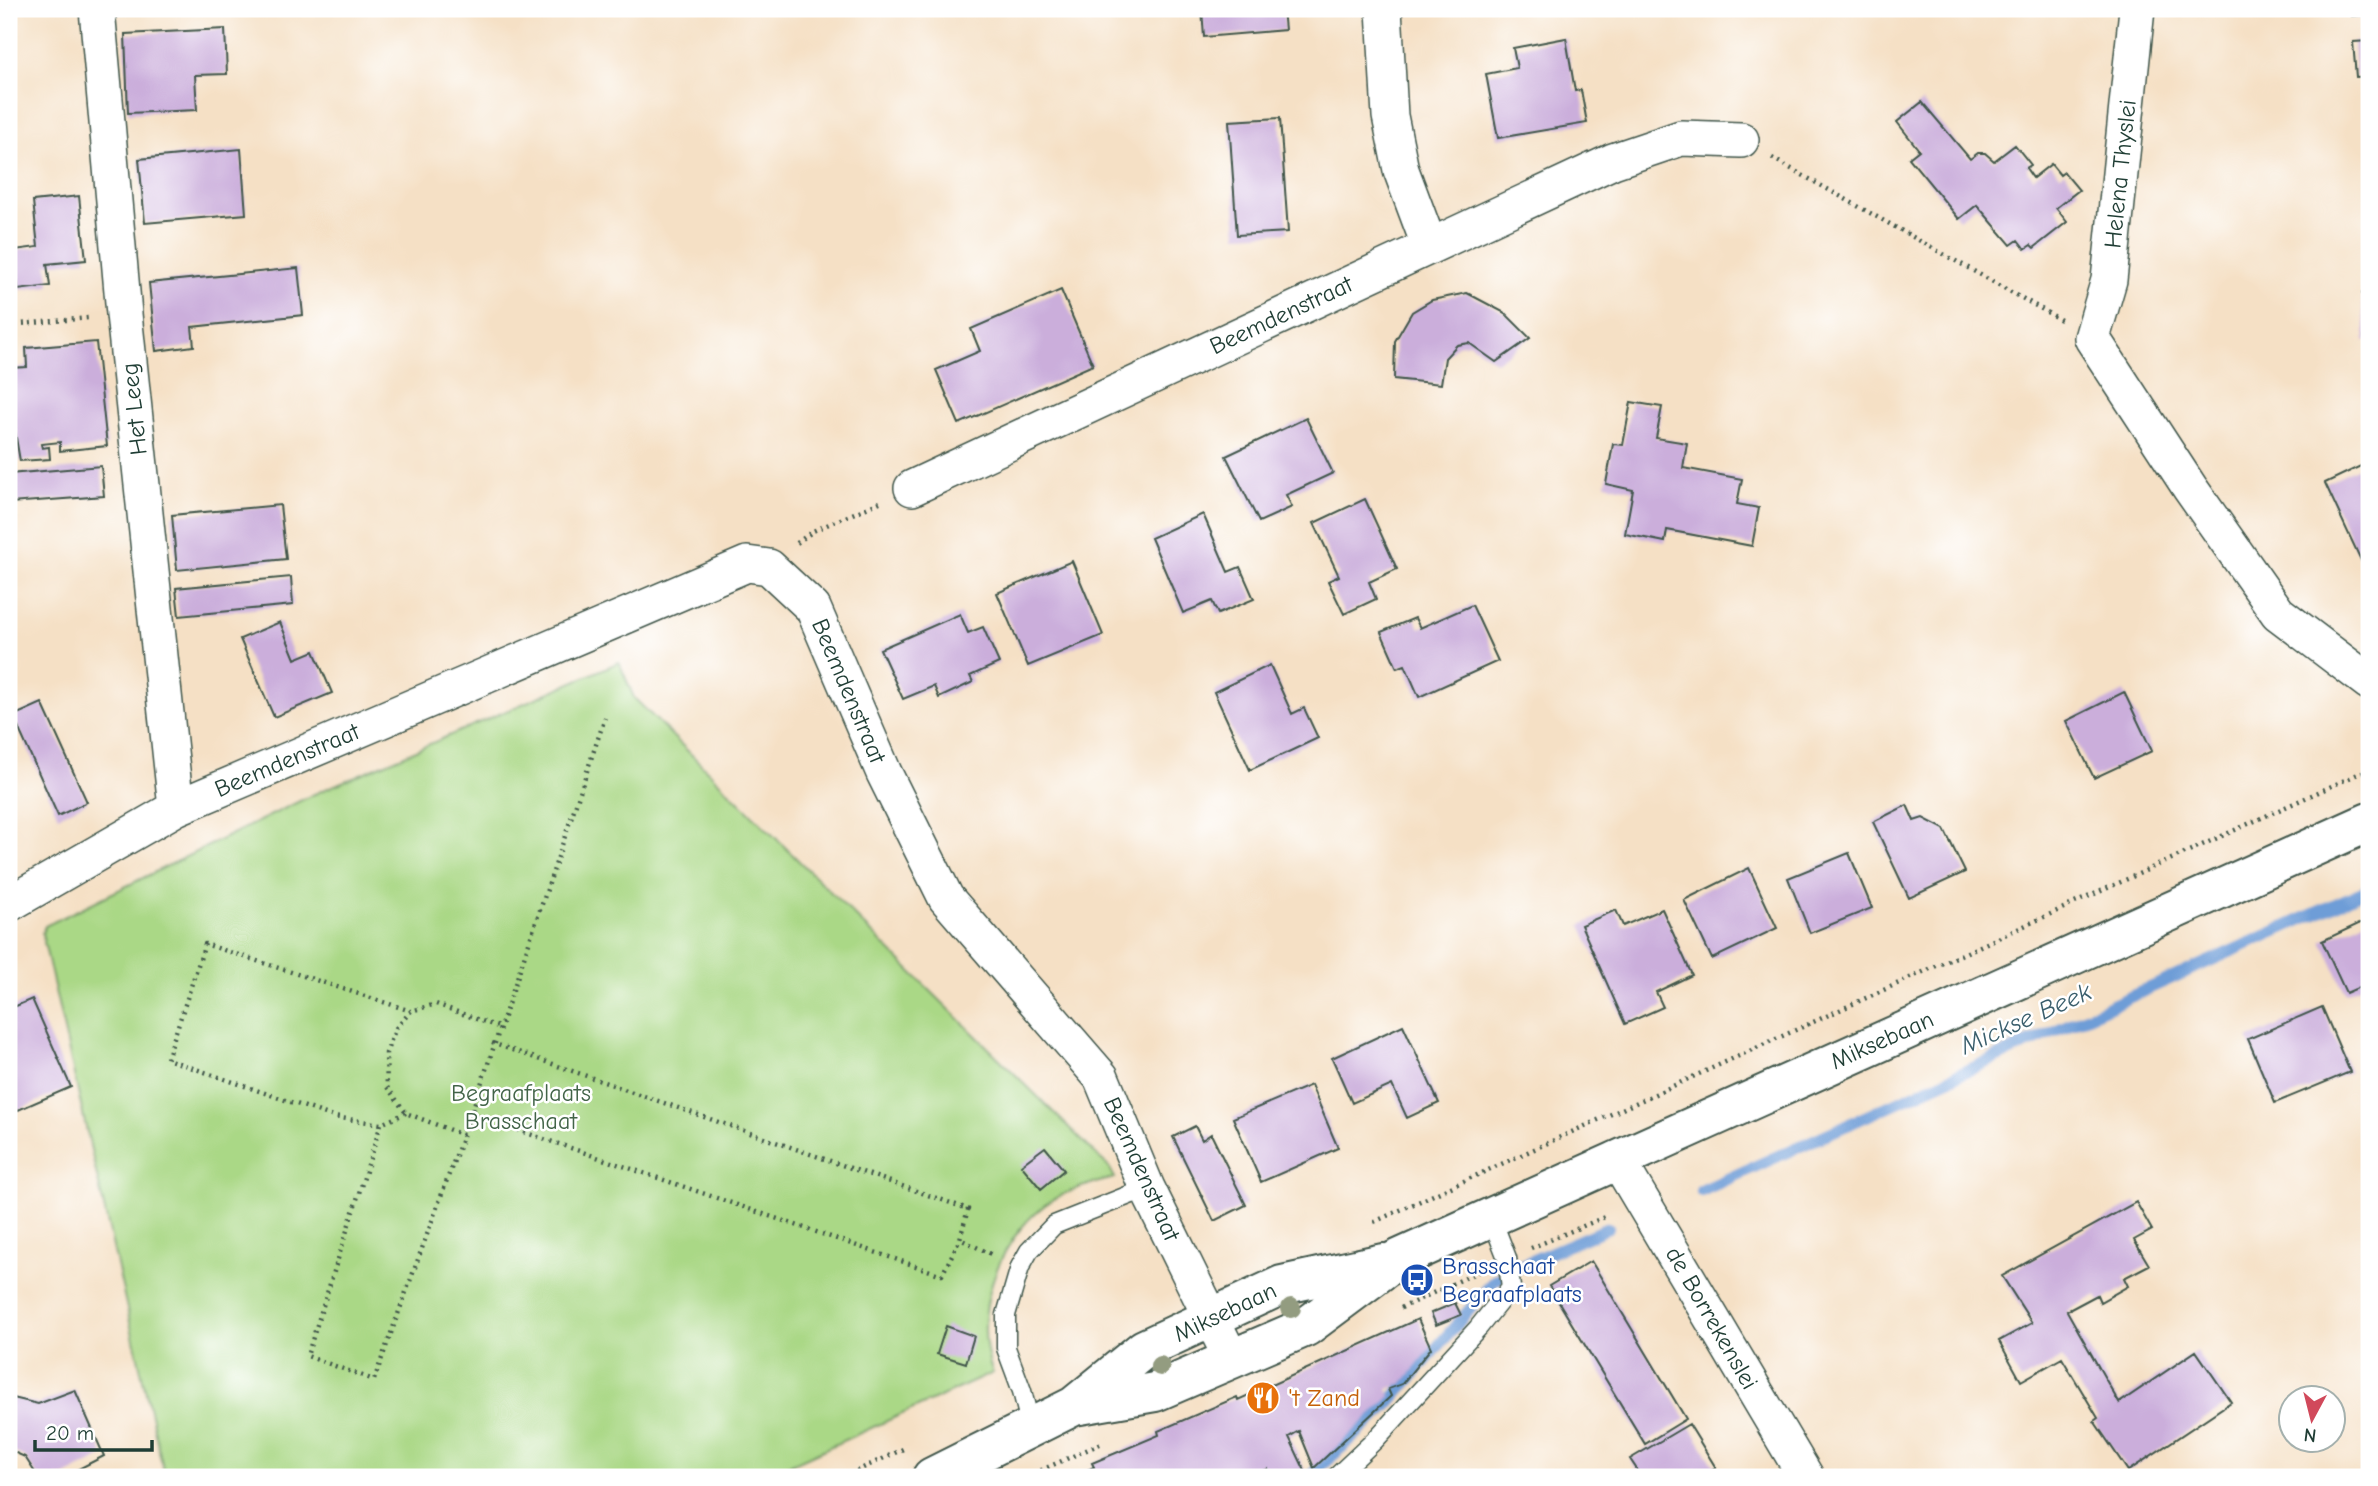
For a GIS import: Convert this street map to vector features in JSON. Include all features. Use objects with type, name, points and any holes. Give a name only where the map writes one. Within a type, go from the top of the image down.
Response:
[{"type":"street","name":"Het Leeg","points":[[97,9],[124,314],[176,808]]},
{"type":"street","points":[[1384,9],[1390,116],[1401,170],[1429,245]]},
{"type":"street","name":"Helena Thyslei","points":[[2092,338],[2109,280],[2137,9]]},
{"type":"street","name":"Beemdenstraat","points":[[912,488],[1613,161],[1681,138],[1741,140]]},
{"type":"street","points":[[2092,338],[2190,488],[2278,613],[2369,682]]},
{"type":"street","name":"Beemdenstraat","points":[[9,904],[176,808],[747,564],[769,567],[813,608],[884,773],[946,898],[1101,1077],[1147,1188],[1231,1358]]},
{"type":"street","name":"Miksebaan","points":[[932,1477],[1074,1406],[1144,1349],[1282,1285],[1396,1260],[2369,822]]},
{"type":"street","name":"de Borrekenslei","points":[[1617,1159],[1805,1477]]},
{"type":"street","name":"Miksebaan","points":[[1074,1406],[1155,1392],[1306,1327],[1396,1260]]},
{"type":"lane","points":[[1031,1428],[1022,1391],[1006,1348],[1006,1315],[1020,1267],[1029,1251],[1054,1225],[1147,1188]]},
{"type":"lane","points":[[1336,1477],[1375,1440],[1478,1328],[1511,1287],[1507,1258],[1492,1217]]},
{"type":"path","points":[[1741,140],[2092,338]]},
{"type":"path","points":[[9,325],[124,314]]},
{"type":"path","points":[[769,567],[813,531],[912,488]]},
{"type":"path","points":[[381,1124],[307,1356],[374,1380],[471,1114],[492,1043],[605,718]]},
{"type":"path","points":[[1573,1132],[2369,769]]},
{"type":"path","points":[[406,1112],[381,1124],[334,1117],[167,1059],[205,944],[411,1011]]},
{"type":"path","points":[[463,1135],[406,1112],[387,1087],[386,1053],[396,1028],[411,1011],[436,1004],[498,1027]]},
{"type":"path","points":[[471,1114],[942,1275],[960,1239],[968,1209],[492,1043]]},
{"type":"path","points":[[1507,1258],[1608,1216]]},
{"type":"path","points":[[960,1239],[1020,1267]]},
{"type":"green space","name":"Begraafplaats Brasschaat","points":[[619,662],[634,698],[1109,1167],[1115,1178],[1061,1195],[1045,1205],[1013,1239],[992,1282],[987,1305],[987,1351],[993,1373],[763,1477],[165,1477],[42,933],[45,926],[312,795]]},
{"type":"building","points":[[1202,9],[1283,9],[1285,30],[1204,37]]},
{"type":"building","points":[[2352,9],[2369,9],[2369,20],[2365,20],[2365,15],[2352,16]]},
{"type":"building","points":[[225,29],[227,74],[195,75],[197,110],[128,113],[125,34]]},
{"type":"building","points":[[1566,38],[1575,91],[1581,90],[1587,123],[1498,138],[1486,74],[1517,68],[1513,48]]},
{"type":"building","points":[[2369,41],[2369,76],[2356,77],[2353,42]]},
{"type":"building","points":[[1922,102],[1970,159],[1978,153],[1985,153],[1994,161],[2015,145],[2031,165],[2026,168],[2033,178],[2051,164],[2060,175],[2064,172],[2079,190],[2056,208],[2067,222],[2034,248],[2031,245],[2025,249],[2018,240],[2011,245],[1977,205],[1959,219],[1909,158],[1919,150],[1897,122]]},
{"type":"building","points":[[1280,118],[1288,232],[1237,235],[1229,121]]},
{"type":"building","points":[[241,149],[246,214],[145,223],[139,159]]},
{"type":"building","points":[[79,196],[86,260],[47,264],[50,286],[18,290],[14,250],[38,247],[33,201]]},
{"type":"building","points":[[298,268],[303,315],[192,327],[194,346],[156,351],[149,283]]},
{"type":"building","points":[[1061,290],[1093,365],[959,424],[936,370],[980,351],[971,329]]},
{"type":"building","points":[[2369,292],[2369,340],[2365,341],[2362,293]]},
{"type":"building","points":[[1467,293],[1505,313],[1530,338],[1496,362],[1469,343],[1457,345],[1445,358],[1441,384],[1394,379],[1395,341],[1412,312],[1432,300]]},
{"type":"building","points":[[96,342],[107,446],[60,451],[60,442],[41,444],[42,448],[49,447],[50,459],[20,461],[14,426],[9,427],[9,368],[27,367],[26,348]]},
{"type":"building","points":[[1631,402],[1662,407],[1656,438],[1687,443],[1683,468],[1742,479],[1737,504],[1759,508],[1752,546],[1667,530],[1665,542],[1625,534],[1633,490],[1606,484],[1613,444],[1623,445]]},
{"type":"building","points":[[1306,418],[1333,473],[1286,495],[1292,507],[1259,522],[1226,456]]},
{"type":"building","points":[[2369,462],[2369,567],[2365,569],[2325,483]]},
{"type":"building","points":[[101,466],[104,496],[10,503],[9,474]]},
{"type":"building","points":[[1365,499],[1397,569],[1369,582],[1376,599],[1344,614],[1328,581],[1339,576],[1314,523]]},
{"type":"building","points":[[280,505],[286,559],[177,570],[172,515]]},
{"type":"building","points":[[1203,514],[1228,572],[1240,567],[1254,599],[1218,614],[1212,601],[1183,613],[1151,538]]},
{"type":"building","points":[[1072,561],[1103,635],[1028,666],[997,593]]},
{"type":"building","points":[[291,577],[293,605],[179,616],[176,588]]},
{"type":"building","points":[[1472,605],[1498,661],[1419,697],[1405,665],[1397,668],[1381,632],[1415,618],[1420,628]]},
{"type":"building","points":[[960,614],[968,633],[983,627],[999,663],[970,676],[973,682],[939,698],[934,686],[903,699],[880,649]]},
{"type":"building","points":[[280,622],[295,659],[314,651],[332,693],[274,717],[240,639]]},
{"type":"building","points":[[1270,665],[1292,714],[1304,708],[1318,738],[1250,770],[1214,692]]},
{"type":"building","points":[[2124,692],[2152,751],[2094,778],[2066,721]]},
{"type":"building","points":[[42,703],[87,802],[58,816],[13,716]]},
{"type":"building","points":[[1907,805],[1914,821],[1923,818],[1944,829],[1965,872],[1909,898],[1873,822]]},
{"type":"building","points":[[1849,853],[1872,908],[1810,933],[1788,878]]},
{"type":"building","points":[[1749,868],[1777,928],[1712,959],[1684,900]]},
{"type":"building","points":[[1662,909],[1692,975],[1656,992],[1663,1007],[1625,1024],[1581,925],[1616,910],[1623,926]]},
{"type":"building","points":[[2369,919],[2369,983],[2346,993],[2322,941]]},
{"type":"building","points":[[32,999],[71,1087],[9,1114],[9,1009]]},
{"type":"building","points":[[2322,1007],[2350,1072],[2275,1103],[2248,1039]]},
{"type":"building","points":[[1403,1025],[1439,1103],[1407,1118],[1392,1085],[1352,1103],[1332,1058]]},
{"type":"building","points":[[1311,1085],[1338,1148],[1261,1182],[1233,1118]]},
{"type":"building","points":[[1195,1126],[1202,1140],[1211,1134],[1246,1205],[1214,1221],[1173,1137]]},
{"type":"building","points":[[1045,1147],[1064,1170],[1041,1189],[1021,1165]]},
{"type":"building","points":[[2136,1202],[2152,1230],[2134,1240],[2149,1265],[2124,1278],[2128,1286],[2100,1302],[2097,1295],[2067,1311],[2119,1403],[2196,1351],[2231,1402],[2128,1471],[2094,1421],[2098,1418],[2062,1358],[2021,1381],[1999,1341],[2032,1323],[2002,1276]]},
{"type":"building","points":[[1591,1261],[1686,1419],[1645,1444],[1549,1286]]},
{"type":"building","points":[[1455,1303],[1461,1315],[1436,1325],[1431,1313]]},
{"type":"building","points":[[1418,1319],[1431,1348],[1402,1384],[1388,1389],[1391,1396],[1314,1468],[1299,1431],[1289,1437],[1307,1475],[1305,1477],[1272,1477],[1268,1469],[1257,1474],[1258,1477],[1072,1477],[1094,1467],[1092,1463],[1159,1435],[1158,1431],[1237,1397],[1238,1400]]},
{"type":"building","points":[[946,1326],[974,1336],[966,1363],[937,1354]]},
{"type":"building","points":[[75,1390],[104,1456],[63,1477],[38,1477],[25,1457],[9,1450],[9,1397],[38,1404]]},
{"type":"building","points":[[1689,1424],[1716,1468],[1700,1477],[1642,1477],[1630,1459]]},
{"type":"waterway","name":"Mickse Beek","points":[[1701,1191],[2369,889]]},
{"type":"waterway","name":"Mickse Beek","points":[[1309,1477],[1386,1407],[1494,1281],[1524,1264],[1608,1228]]},
{"type":"place","name":"Brasschaat Begraafplaats","points":[[1417,1280]]},
{"type":"place","name":"'t Zand","points":[[1263,1398]]}]
